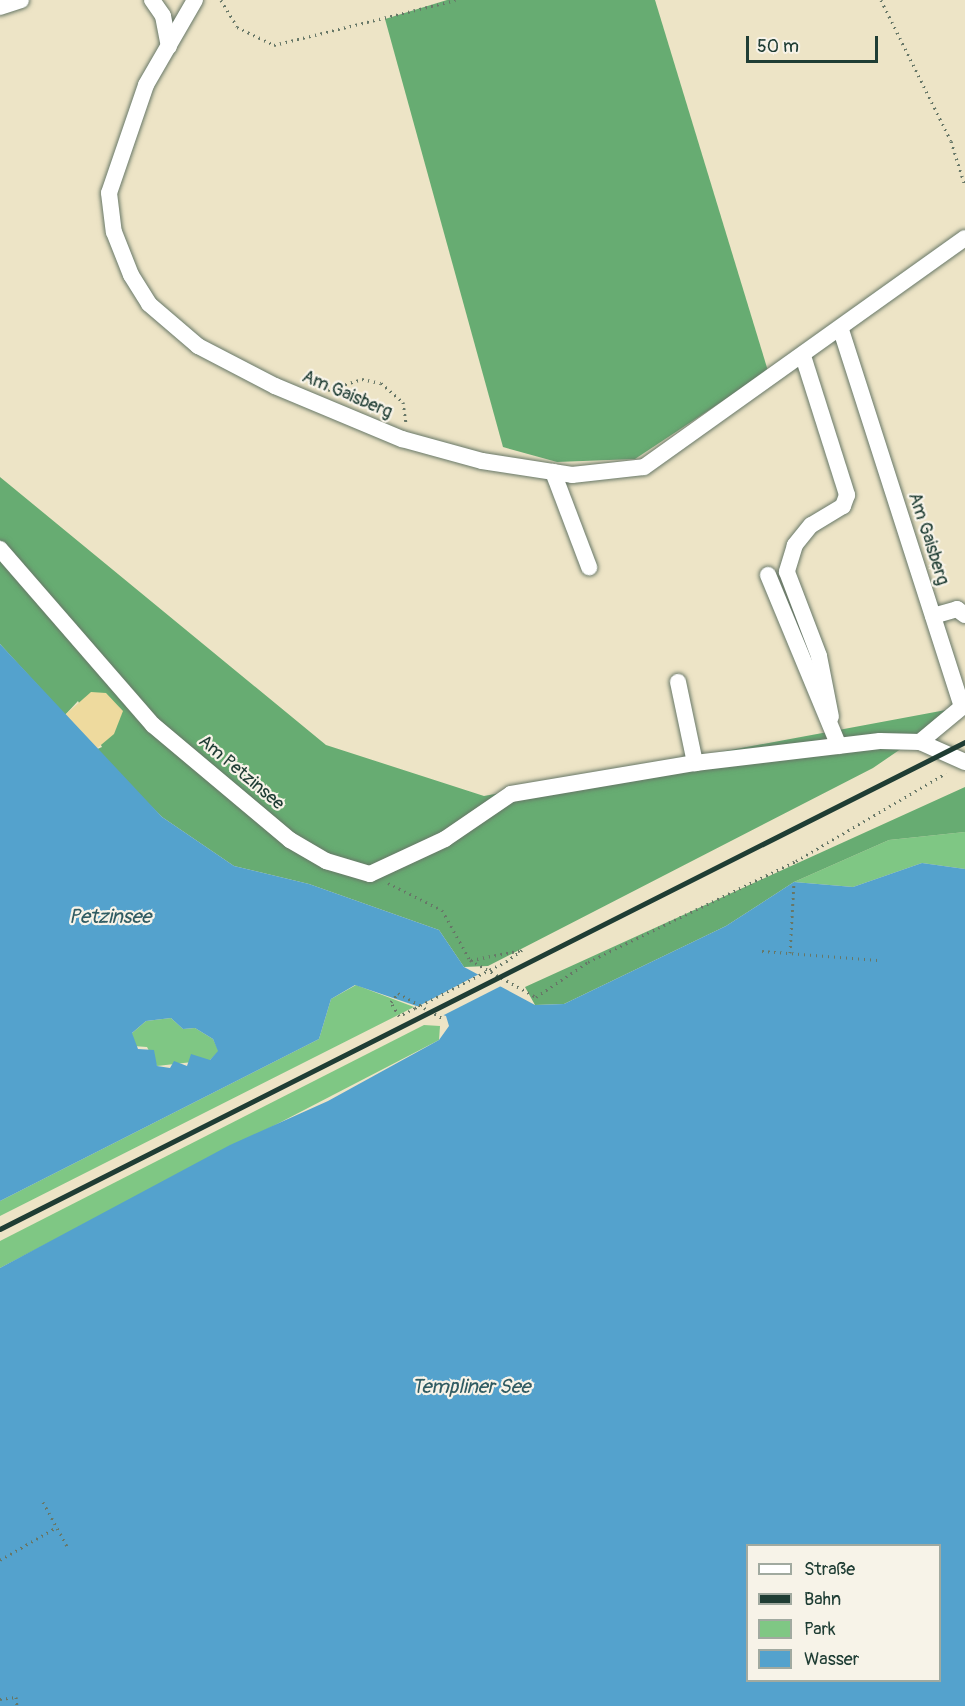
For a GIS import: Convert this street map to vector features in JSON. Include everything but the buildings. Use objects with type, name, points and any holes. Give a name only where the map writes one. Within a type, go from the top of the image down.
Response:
[{"type":"street","points":[[0,7],[21,0]]},
{"type":"street","points":[[152,0],[163,16],[169,46]]},
{"type":"street","name":"Am Gaisberg","points":[[195,0],[127,130],[110,193],[114,232],[130,275],[149,304],[198,346],[315,402],[402,439],[482,461],[554,472],[645,467],[841,330],[965,239]]},
{"type":"street","name":"Am Gaisberg","points":[[841,330],[962,707],[920,742]]},
{"type":"street","points":[[803,356],[847,495],[843,506],[811,525],[795,545],[787,572],[819,656],[839,746]]},
{"type":"street","points":[[554,472],[589,567]]},
{"type":"street","name":"Am Petzinsee","points":[[0,549],[153,725],[290,840],[326,861],[370,874]]},
{"type":"street","points":[[768,575],[831,717]]},
{"type":"street","points":[[933,616],[957,609],[965,615]]},
{"type":"street","points":[[678,682],[695,763]]},
{"type":"street","points":[[370,874],[445,839],[511,794],[695,763],[839,746],[920,742],[960,765]]},
{"type":"path","points":[[221,0],[237,27],[274,45],[456,0]]},
{"type":"path","points":[[882,0],[951,141],[965,186]]},
{"type":"path","points":[[315,402],[321,392],[362,378],[381,383],[393,390],[408,415],[402,439]]},
{"type":"path","points":[[370,874],[442,910],[470,960],[536,997],[588,962],[776,872],[960,765]]},
{"type":"path","points":[[790,954],[794,882]]},
{"type":"path","points":[[444,1019],[398,993],[391,1002],[399,1016],[415,1008],[507,961],[522,950],[470,960]]},
{"type":"path","points":[[762,951],[878,960]]},
{"type":"path","points":[[44,1502],[67,1546]]},
{"type":"path","points":[[0,1560],[57,1527]]},
{"type":"path","points":[[0,1699],[16,1697],[17,1706]]},
{"type":"green space","points":[[447,0],[655,0],[768,371],[635,459],[557,462],[503,447],[385,19]]},
{"type":"green space","points":[[0,477],[326,745],[484,796],[962,707],[873,768],[488,966],[464,967],[439,930],[309,884],[234,866],[162,817],[95,750],[102,747],[78,701],[65,715],[0,644]]},
{"type":"green space","points":[[965,787],[965,832],[889,840],[794,882],[726,926],[564,1004],[535,1005],[525,987]]},
{"type":"green space","points":[[965,832],[965,869],[922,863],[853,887],[794,882],[889,840]]},
{"type":"green space","points":[[356,985],[414,1007],[0,1216],[0,1201],[319,1039],[331,999]]},
{"type":"green space","points":[[171,1018],[183,1029],[195,1028],[213,1039],[219,1051],[210,1060],[157,1066],[147,1047],[133,1046],[131,1034],[146,1021]]},
{"type":"green space","points":[[424,1025],[440,1026],[439,1040],[0,1268],[0,1241]]},
{"type":"sand","points":[[91,692],[106,693],[123,711],[114,734],[95,750],[65,715]]},
{"type":"water","name":"Templiner See","points":[[0,644],[162,817],[234,866],[309,884],[439,930],[464,967],[535,1005],[564,1004],[726,926],[794,882],[853,887],[922,863],[965,869],[965,1706],[0,1706],[0,1268],[230,1145],[328,1101],[439,1040],[449,1026],[446,1016],[355,985],[331,999],[319,1039],[0,1201]],"holes":[[[171,1018],[183,1029],[195,1028],[213,1039],[218,1051],[210,1060],[191,1054],[187,1066],[174,1061],[170,1068],[157,1066],[154,1050],[138,1049],[132,1033],[146,1021]]]},
{"type":"pier","points":[[481,973],[503,985],[440,1017],[415,1008]]},
{"type":"railway","points":[[0,1229],[965,742]]},
{"type":"water label","name":"Petzinsee","points":[[110,916]]}]
